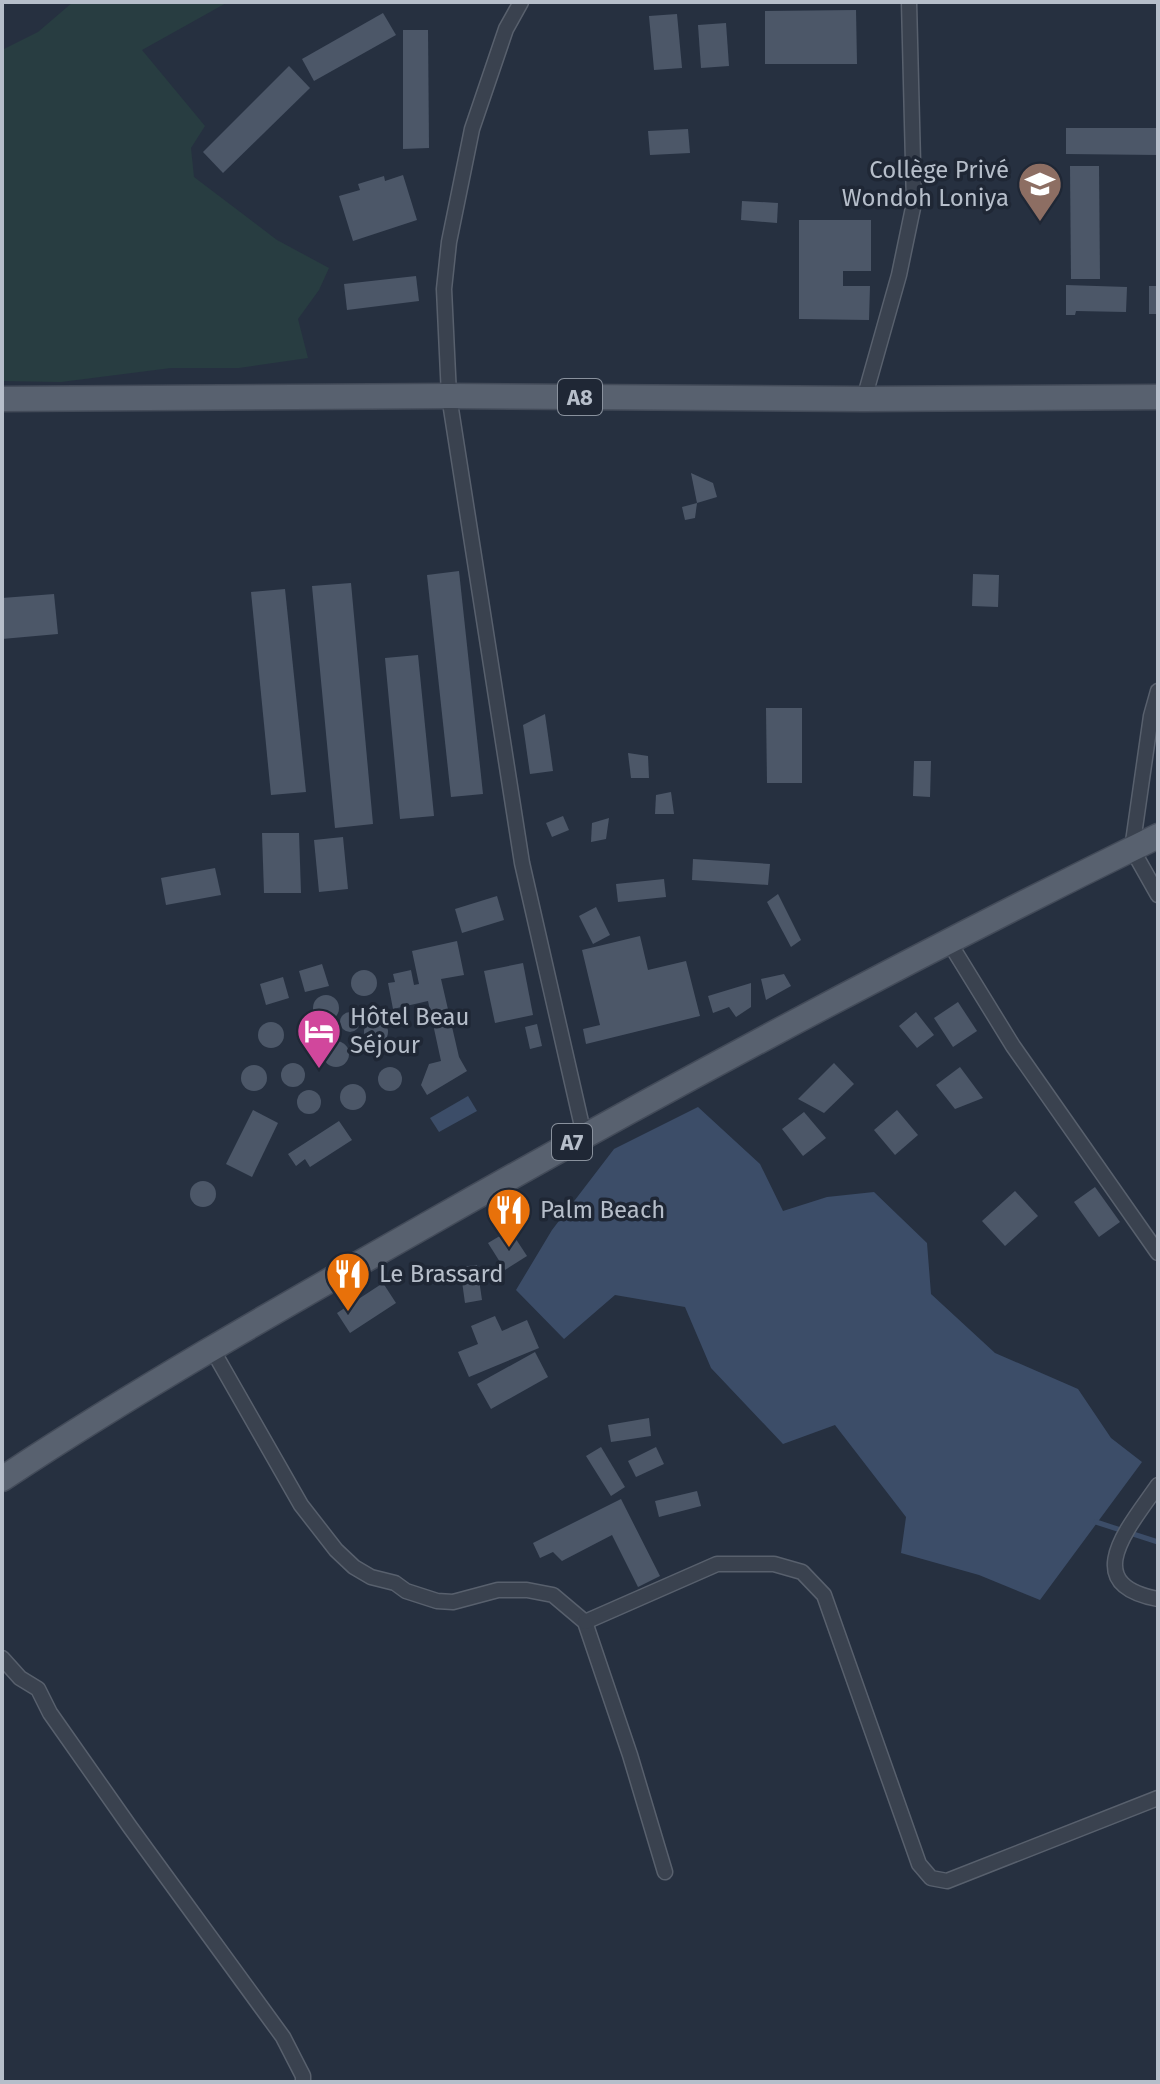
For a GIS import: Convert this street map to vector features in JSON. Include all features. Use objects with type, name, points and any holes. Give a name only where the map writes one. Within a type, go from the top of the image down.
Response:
[{"type":"main road","name":"A8","points":[[2,399],[1158,397]]},
{"type":"main road","name":"A7","points":[[2,1479],[274,1311],[584,1135],[949,942],[1158,836]]},
{"type":"street","points":[[506,29],[508,2]]},
{"type":"street","points":[[521,2],[506,29],[472,129],[449,242],[444,289],[449,396],[522,863],[584,1135]]},
{"type":"street","points":[[864,399],[899,275],[914,203],[909,2]]},
{"type":"street","points":[[1158,691],[1151,716],[1132,849],[1158,895]]},
{"type":"street","points":[[949,942],[1013,1046],[1158,1253]]},
{"type":"street","points":[[212,1349],[301,1505],[336,1550],[354,1567],[371,1577],[395,1583],[406,1591],[437,1601],[453,1602],[498,1590],[527,1590],[553,1595],[585,1622],[665,1872]]},
{"type":"street","points":[[1158,1485],[1115,1555],[1114,1571],[1117,1580],[1128,1590],[1158,1599]]},
{"type":"street","points":[[585,1622],[717,1564],[774,1564],[802,1572],[824,1595],[919,1864],[931,1878],[947,1881],[1158,1798]]},
{"type":"street","points":[[2,1658],[20,1678],[38,1689],[50,1713],[121,1815],[283,2037],[303,2076],[303,2082]]},
{"type":"green space","points":[[73,2],[228,2],[142,50],[205,126],[191,148],[194,177],[277,240],[329,268],[319,290],[298,319],[308,358],[239,368],[171,368],[61,382],[2,381],[2,50],[38,32]]},
{"type":"water","points":[[468,1096],[477,1111],[439,1132],[430,1118]]},
{"type":"water","points":[[698,1107],[760,1164],[783,1211],[827,1197],[874,1192],[927,1243],[931,1294],[995,1353],[1078,1389],[1111,1438],[1142,1462],[1040,1600],[979,1575],[901,1553],[906,1517],[835,1425],[783,1444],[711,1368],[685,1307],[615,1295],[564,1339],[516,1290],[552,1230],[614,1149]]},
{"type":"building","points":[[856,10],[857,64],[765,64],[765,11]]},
{"type":"building","points":[[383,13],[396,35],[314,81],[302,59]]},
{"type":"building","points":[[677,14],[682,68],[654,70],[649,16]]},
{"type":"building","points":[[726,23],[729,66],[701,68],[698,25]]},
{"type":"building","points":[[403,30],[428,30],[429,148],[403,149]]},
{"type":"building","points":[[289,66],[310,88],[223,173],[203,152]]},
{"type":"building","points":[[1066,128],[1158,128],[1158,155],[1066,154]]},
{"type":"building","points":[[688,129],[690,153],[650,155],[648,131]]},
{"type":"building","points":[[1070,166],[1099,166],[1100,279],[1071,279]]},
{"type":"building","points":[[403,175],[417,220],[353,241],[339,196],[360,190],[358,184],[384,176],[385,181]]},
{"type":"building","points":[[742,201],[778,203],[777,223],[741,220]]},
{"type":"building","points":[[799,220],[871,220],[871,271],[843,271],[843,286],[870,286],[869,320],[799,319]]},
{"type":"building","points":[[416,276],[419,301],[347,310],[344,284]]},
{"type":"building","points":[[1066,285],[1127,287],[1126,312],[1076,311],[1075,315],[1066,315]]},
{"type":"building","points":[[1149,286],[1158,286],[1158,314],[1149,314]]},
{"type":"building","points":[[691,473],[713,483],[717,497],[697,503]]},
{"type":"building","points":[[697,503],[695,518],[685,520],[682,507]]},
{"type":"building","points":[[459,571],[483,794],[451,797],[427,575]]},
{"type":"building","points":[[973,574],[999,575],[998,607],[972,606]]},
{"type":"building","points":[[351,583],[373,824],[335,828],[312,586]]},
{"type":"building","points":[[285,589],[306,792],[271,795],[251,592]]},
{"type":"building","points":[[54,594],[58,634],[2,639],[2,598]]},
{"type":"building","points":[[418,655],[434,816],[400,819],[385,658]]},
{"type":"building","points":[[766,708],[802,708],[802,783],[767,783]]},
{"type":"building","points":[[545,714],[553,771],[530,774],[523,725]]},
{"type":"building","points":[[628,753],[648,756],[649,778],[631,778]]},
{"type":"building","points":[[914,761],[931,761],[930,797],[913,796]]},
{"type":"building","points":[[671,792],[674,814],[655,814],[656,795]]},
{"type":"building","points":[[563,816],[569,830],[552,837],[546,823]]},
{"type":"building","points":[[609,818],[606,839],[591,842],[592,823]]},
{"type":"building","points":[[262,833],[299,833],[301,893],[264,893]]},
{"type":"building","points":[[343,837],[348,889],[319,892],[314,840]]},
{"type":"building","points":[[693,859],[770,864],[768,885],[692,880]]},
{"type":"building","points":[[215,868],[221,895],[166,905],[161,878]]},
{"type":"building","points":[[664,879],[666,897],[618,902],[616,884]]},
{"type":"building","points":[[778,894],[801,940],[791,947],[767,902]]},
{"type":"building","points":[[497,896],[504,920],[462,933],[455,909]]},
{"type":"building","points":[[596,907],[610,935],[593,944],[579,916]]},
{"type":"building","points":[[640,936],[648,970],[686,961],[700,1016],[586,1044],[583,1029],[600,1025],[582,950]]},
{"type":"building","points":[[457,941],[464,975],[441,979],[459,1057],[467,1071],[427,1095],[421,1085],[429,1064],[441,1061],[428,1001],[393,1009],[388,983],[395,982],[393,974],[411,970],[414,985],[419,984],[412,951]]},
{"type":"building","points":[[523,963],[533,1015],[495,1023],[484,971]]},
{"type":"building","points":[[322,964],[329,986],[305,992],[299,971]]},
{"type":"building","points":[[364,970],[373,974],[377,983],[373,992],[364,996],[355,992],[351,983],[355,974]]},
{"type":"building","points":[[784,974],[791,986],[766,1000],[761,979]]},
{"type":"building","points":[[283,977],[289,998],[266,1005],[260,984]]},
{"type":"building","points":[[751,983],[751,1007],[736,1017],[729,1007],[713,1013],[708,996]]},
{"type":"building","points":[[326,995],[335,999],[339,1008],[335,1017],[326,1021],[317,1017],[313,1008],[317,999]]},
{"type":"building","points":[[958,1002],[977,1031],[953,1047],[934,1018]]},
{"type":"building","points":[[346,1012],[354,1012],[360,1022],[354,1032],[346,1032],[340,1026],[340,1018]]},
{"type":"building","points":[[916,1012],[934,1035],[917,1048],[899,1026]]},
{"type":"building","points":[[376,1020],[385,1023],[388,1032],[385,1041],[376,1044],[367,1041],[364,1032],[367,1023]]},
{"type":"building","points":[[271,1022],[280,1026],[284,1035],[280,1044],[271,1048],[262,1044],[258,1035],[262,1026]]},
{"type":"building","points":[[537,1024],[542,1046],[530,1049],[525,1027]]},
{"type":"building","points":[[336,1041],[345,1045],[349,1054],[345,1063],[336,1067],[327,1063],[323,1054],[327,1045]]},
{"type":"building","points":[[293,1063],[302,1066],[305,1075],[302,1084],[293,1087],[284,1084],[281,1075],[284,1066]]},
{"type":"building","points":[[834,1063],[854,1084],[824,1113],[798,1099]]},
{"type":"building","points":[[254,1065],[263,1069],[267,1078],[263,1087],[254,1091],[245,1087],[241,1078],[245,1069]]},
{"type":"building","points":[[390,1067],[399,1070],[402,1079],[399,1088],[390,1091],[381,1088],[378,1079],[381,1070]]},
{"type":"building","points":[[960,1067],[983,1098],[955,1109],[936,1085]]},
{"type":"building","points":[[353,1084],[362,1088],[366,1097],[362,1106],[353,1110],[344,1106],[340,1097],[344,1088]]},
{"type":"building","points":[[309,1090],[318,1093],[321,1102],[318,1111],[309,1114],[300,1111],[297,1102],[300,1093]]},
{"type":"building","points":[[253,1110],[278,1123],[252,1177],[226,1164]]},
{"type":"building","points":[[897,1110],[918,1135],[895,1155],[874,1130]]},
{"type":"building","points":[[804,1112],[826,1138],[803,1156],[782,1129]]},
{"type":"building","points":[[339,1121],[352,1140],[310,1167],[305,1159],[296,1166],[288,1154]]},
{"type":"building","points":[[203,1181],[212,1185],[216,1194],[212,1203],[203,1207],[194,1203],[190,1194],[194,1185]]},
{"type":"building","points":[[1095,1187],[1120,1222],[1099,1237],[1074,1202]]},
{"type":"building","points":[[1015,1191],[1038,1216],[1005,1246],[982,1221]]},
{"type":"building","points":[[510,1230],[527,1256],[505,1270],[488,1243]]},
{"type":"building","points":[[477,1265],[482,1300],[465,1303],[460,1267]]},
{"type":"building","points":[[383,1283],[396,1303],[350,1333],[337,1313]]},
{"type":"building","points":[[495,1316],[502,1331],[527,1320],[539,1348],[469,1377],[458,1352],[478,1344],[471,1326]]},
{"type":"building","points":[[535,1352],[548,1377],[491,1409],[477,1384]]},
{"type":"building","points":[[649,1418],[651,1436],[611,1442],[608,1425]]},
{"type":"building","points":[[601,1447],[625,1487],[611,1496],[586,1456]]},
{"type":"building","points":[[656,1447],[664,1464],[636,1477],[628,1461]]},
{"type":"building","points":[[697,1491],[701,1506],[659,1517],[655,1501]]},
{"type":"building","points":[[621,1499],[660,1576],[638,1587],[612,1535],[562,1561],[553,1552],[540,1558],[533,1543]]},
{"type":"waterway","points":[[1096,1522],[1158,1542]]},
{"type":"place","name":"Collège Privé Wondoh Loniya","points":[[1040,223]]},
{"type":"place","name":"Hôtel Beau Séjour","points":[[319,1070]]},
{"type":"place","name":"Palm Beach","points":[[509,1249]]},
{"type":"place","name":"Le Brassard","points":[[348,1313]]}]
